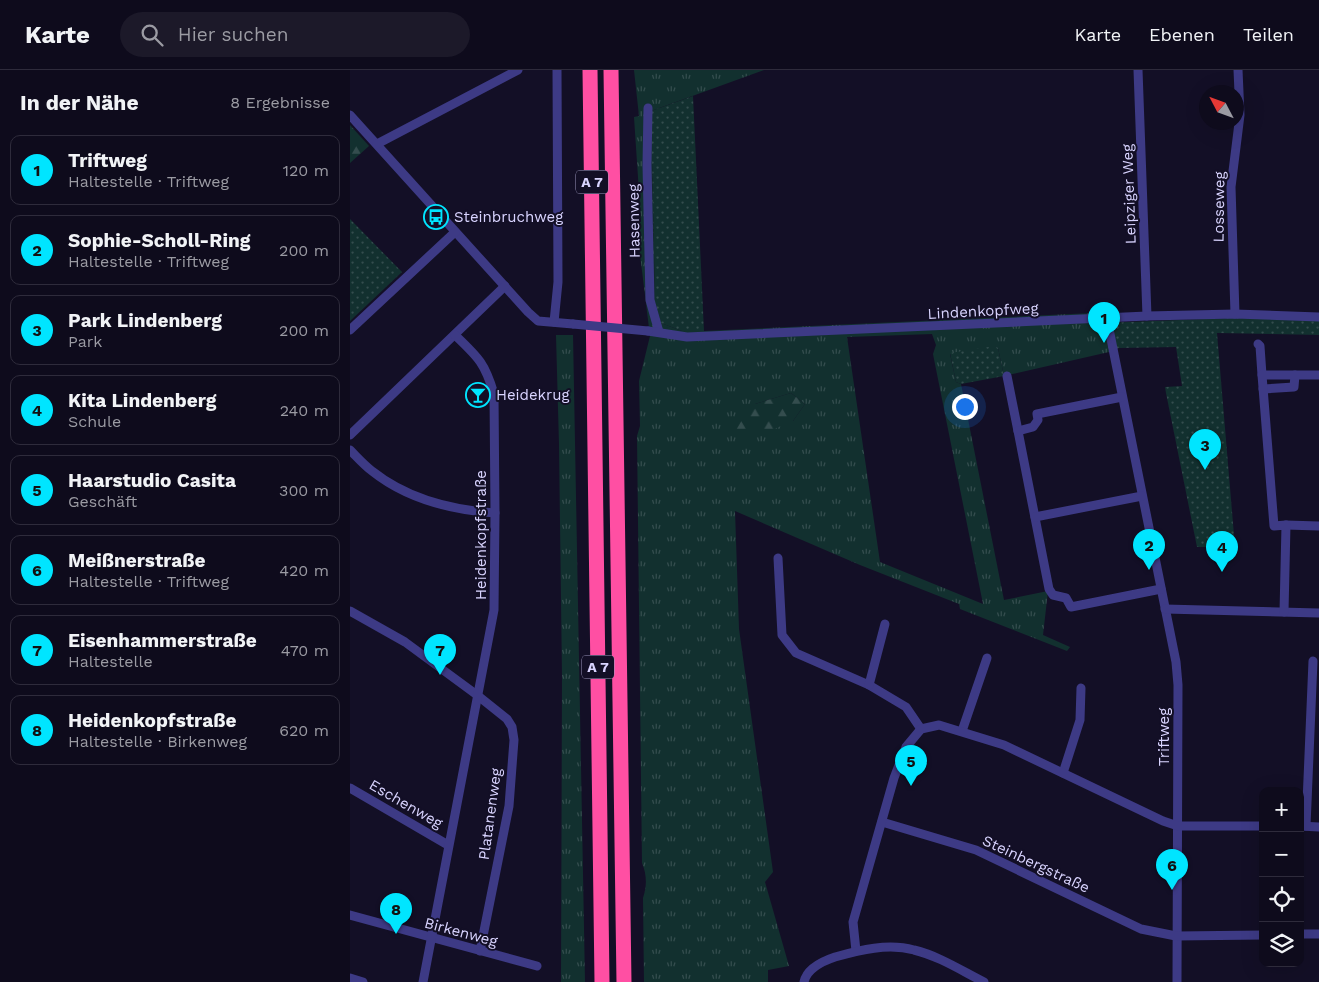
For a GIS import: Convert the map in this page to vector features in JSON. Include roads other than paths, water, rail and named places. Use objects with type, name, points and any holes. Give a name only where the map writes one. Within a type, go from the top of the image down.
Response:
[{"type":"highway","name":"A 7","points":[[590,70],[602,982]]},
{"type":"highway","name":"A 7","points":[[611,70],[624,982]]},
{"type":"street","points":[[377,144],[518,70]]},
{"type":"street","points":[[350,115],[504,286],[538,321],[554,322],[558,282],[557,70]]},
{"type":"street","name":"Leipziger Weg","points":[[1138,70],[1147,316]]},
{"type":"street","name":"Losseweg","points":[[1235,314],[1231,187],[1240,115],[1238,70]]},
{"type":"street","name":"Hasenweg","points":[[648,108],[647,165],[650,300],[659,332]]},
{"type":"street","points":[[350,330],[455,232]]},
{"type":"street","points":[[350,435],[504,286]]},
{"type":"street","name":"Lindenkopfweg","points":[[554,322],[659,332],[687,337],[1147,316],[1235,314],[1319,317]]},
{"type":"street","name":"Triftweg","points":[[1107,318],[1175,655],[1178,685],[1177,982]]},
{"type":"street","name":"Heidenkopfstraße","points":[[423,982],[494,610],[494,394],[489,376],[480,359],[455,335]]},
{"type":"street","points":[[1258,344],[1260,346],[1274,526],[1319,526]]},
{"type":"street","points":[[1262,375],[1319,376]]},
{"type":"street","points":[[1263,389],[1294,387],[1295,375]]},
{"type":"street","points":[[1007,376],[1035,517],[1053,595],[1066,598],[1070,606],[1161,589]]},
{"type":"street","points":[[1018,431],[1035,425],[1038,420],[1037,414],[1122,397]]},
{"type":"street","points":[[350,450],[373,471],[407,493],[461,510],[495,513]]},
{"type":"street","points":[[1035,517],[1142,496]]},
{"type":"street","points":[[1284,612],[1286,525]]},
{"type":"street","points":[[778,558],[782,635],[791,648],[796,653],[869,685],[906,707],[921,729]]},
{"type":"street","points":[[1165,609],[1319,613]]},
{"type":"street","name":"Platanenweg","points":[[350,611],[405,642],[477,695],[507,719],[512,727],[514,740],[509,806],[480,951]]},
{"type":"street","points":[[869,685],[885,624]]},
{"type":"street","points":[[962,731],[987,658]]},
{"type":"street","points":[[1304,816],[1315,703],[1313,661]]},
{"type":"street","points":[[1063,772],[1080,720],[1081,688]]},
{"type":"street","points":[[856,951],[853,922],[894,778],[906,746],[921,729],[938,725],[1004,745],[1163,821],[1178,826],[1259,826]]},
{"type":"street","name":"Eschenweg","points":[[350,788],[448,845]]},
{"type":"street","name":"Steinbergstraße","points":[[882,822],[976,850],[1141,929],[1176,936],[1259,935]]},
{"type":"street","points":[[1304,826],[1319,827]]},
{"type":"street","name":"Birkenweg","points":[[350,915],[537,966]]},
{"type":"street","points":[[1304,934],[1319,934]]},
{"type":"street","points":[[804,982],[805,977],[816,965],[830,959],[856,951],[896,947],[914,950],[984,982]]},
{"type":"street","points":[[350,978],[363,982]]},
{"type":"place","name":"Steinbruchweg","points":[[436,217]]},
{"type":"place","name":"Triftweg","points":[[1104,343]]},
{"type":"place","name":"Heidekrug","points":[[478,395]]},
{"type":"place","name":"Park Lindenberg","points":[[1205,470]]},
{"type":"place","name":"Sophie-Scholl-Ring","points":[[1149,570]]},
{"type":"place","name":"Kita Lindenberg","points":[[1222,572]]},
{"type":"place","name":"Eisenhammerstraße","points":[[440,675]]},
{"type":"place","name":"Haarstudio Casita","points":[[911,786]]},
{"type":"place","name":"Meißnerstraße","points":[[1172,890]]},
{"type":"place","name":"Heidenkopfstraße","points":[[396,934]]}]
